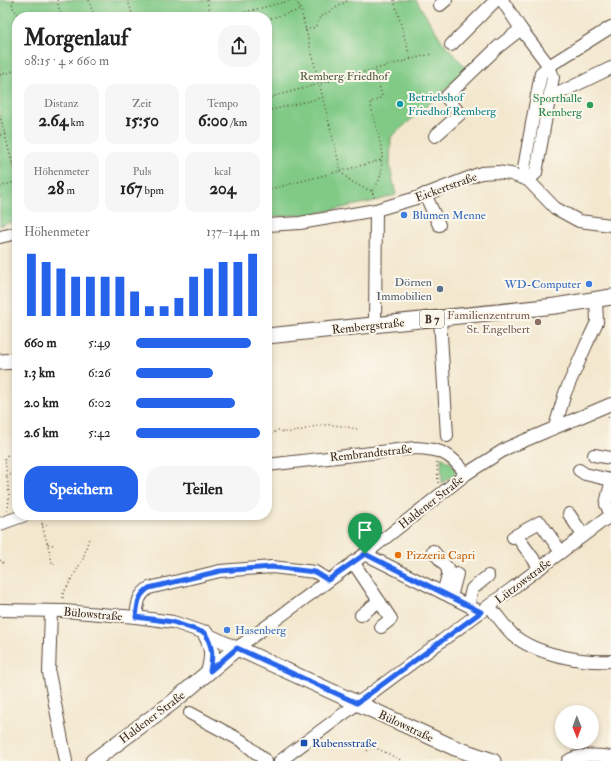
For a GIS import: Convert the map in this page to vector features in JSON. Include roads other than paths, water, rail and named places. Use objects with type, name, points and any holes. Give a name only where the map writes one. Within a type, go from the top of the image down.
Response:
[{"type":"main road","name":"Rembergstraße","points":[[272,335],[555,306],[611,297]]},
{"type":"main road","points":[[0,362],[12,361]]},
{"type":"main road","points":[[205,633],[213,657],[210,671]]},
{"type":"main road","name":"Haldener Straße","points":[[93,761],[158,714],[237,648]]},
{"type":"main road","name":"Bülowstraße","points":[[237,648],[455,748],[472,758],[493,761]]},
{"type":"street","points":[[450,45],[496,0]]},
{"type":"street","points":[[502,0],[521,30],[549,66],[553,77],[536,173],[528,180],[524,168],[541,73],[549,66],[611,27]]},
{"type":"street","points":[[435,136],[460,114],[446,97],[498,47],[521,30]]},
{"type":"street","points":[[549,98],[611,68]]},
{"type":"street","name":"Eickertstraße","points":[[272,225],[300,223],[376,210],[400,203],[467,178],[490,172],[511,174],[528,180],[555,208],[579,222],[611,226]]},
{"type":"street","points":[[425,194],[439,225]]},
{"type":"street","points":[[375,325],[376,210]]},
{"type":"street","points":[[0,237],[12,234]]},
{"type":"street","points":[[555,427],[566,393],[586,343],[597,322],[596,300]]},
{"type":"street","points":[[440,318],[447,436]]},
{"type":"street","name":"Haldener Straße","points":[[237,648],[365,554],[466,474],[507,448],[611,404]]},
{"type":"street","name":"Rembrandtstraße","points":[[272,464],[415,448],[429,448],[452,458],[466,474]]},
{"type":"street","points":[[594,455],[611,458]]},
{"type":"street","points":[[578,472],[611,482],[606,504],[611,515]]},
{"type":"street","points":[[569,514],[584,535]]},
{"type":"street","name":"Lützowstraße","points":[[280,761],[611,515]]},
{"type":"street","points":[[540,568],[517,539],[540,522],[561,552]]},
{"type":"street","points":[[433,551],[448,569],[447,595]]},
{"type":"street","points":[[365,554],[468,605],[485,609],[524,643],[544,652],[581,659],[611,661]]},
{"type":"street","points":[[353,562],[391,619],[381,626]]},
{"type":"street","points":[[136,617],[138,600],[142,592],[149,588],[220,571],[272,567],[315,572],[328,580]]},
{"type":"street","points":[[447,595],[457,574]]},
{"type":"street","points":[[468,605],[472,589],[488,576]]},
{"type":"street","points":[[361,615],[379,601]]},
{"type":"street","name":"Bülowstraße","points":[[0,610],[51,611],[136,617],[173,622],[205,633],[237,648]]},
{"type":"street","points":[[51,611],[49,673],[66,761]]},
{"type":"street","points":[[190,713],[242,741],[266,761]]},
{"type":"street","points":[[568,761],[574,757],[611,757]]},
{"type":"place","name":"Betriebshof Friedhof Remberg","points":[[400,104]]},
{"type":"place","name":"Sporthalle Remberg","points":[[590,105]]},
{"type":"place","name":"Blumen Menne","points":[[404,215]]},
{"type":"place","name":"WD-Computer","points":[[589,284]]},
{"type":"place","name":"Dörnen Immobilien","points":[[440,289]]},
{"type":"place","name":"Familienzentrum St. Engelbert","points":[[538,322]]},
{"type":"place","name":"Pizzeria Capri","points":[[398,555]]},
{"type":"place","name":"Hasenberg","points":[[227,630]]},
{"type":"place","name":"Rubensstraße","points":[[304,743]]},
{"type":"park label","name":"Remberg Friedhof","points":[[344,76]]}]
